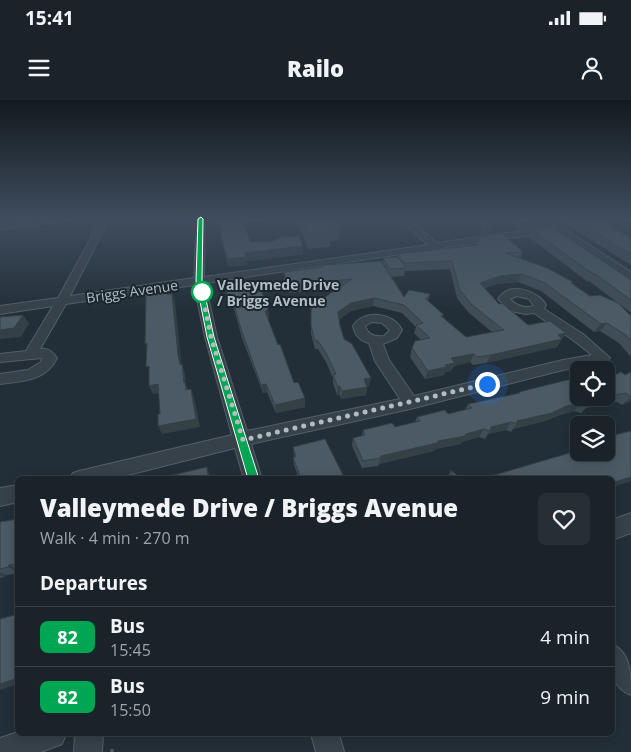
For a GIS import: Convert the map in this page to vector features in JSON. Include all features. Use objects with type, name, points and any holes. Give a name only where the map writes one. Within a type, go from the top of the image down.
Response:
[{"type":"street","points":[[31,353],[90,249]]},
{"type":"street","points":[[200,249],[199,281],[211,337],[253,476]]},
{"type":"street","name":"Briggs Avenue","points":[[0,310],[405,249]]},
{"type":"street","points":[[589,249],[631,277]]},
{"type":"street","points":[[92,476],[410,403],[564,365],[603,358],[584,341],[536,310]]},
{"type":"street","points":[[375,340],[382,361],[410,403]]},
{"type":"street","points":[[0,358],[45,352],[50,358],[48,366],[37,373],[0,379]]},
{"type":"street","points":[[0,497],[15,494]]},
{"type":"street","points":[[615,529],[631,523]]},
{"type":"street","points":[[615,660],[631,682]]},
{"type":"street","points":[[0,752],[46,736]]},
{"type":"street","points":[[91,736],[104,751]]},
{"type":"street","points":[[326,736],[330,752]]},
{"type":"building","points":[[225,249],[275,249],[245,253],[246,257],[228,259]]},
{"type":"building","points":[[438,249],[520,249],[523,252],[505,253],[547,268],[573,282],[571,283],[590,296],[600,295],[618,303],[631,316],[631,341],[626,335],[607,323],[601,324],[545,283],[522,274],[500,276],[480,283],[499,304],[502,303],[528,325],[550,321],[566,333],[558,335],[562,339],[491,355],[477,357],[474,354],[451,358],[455,363],[445,365],[447,367],[428,371],[412,348],[415,341],[430,338],[416,325],[423,323],[404,305],[374,298],[351,303],[338,312],[340,326],[344,339],[352,344],[371,378],[364,379],[367,387],[342,391],[340,386],[338,387],[333,375],[336,374],[326,353],[318,341],[315,341],[311,326],[311,308],[352,279],[287,285],[284,272],[323,267],[323,265],[381,261],[404,297],[409,290],[430,294],[426,299],[444,315],[441,316],[466,337],[504,330],[472,305],[460,290],[452,261],[404,263],[398,254]]},
{"type":"building","points":[[559,249],[585,249],[631,280],[631,300],[594,273]]},
{"type":"building","points":[[623,249],[631,249],[631,254]]},
{"type":"building","points":[[398,257],[406,268],[390,269],[383,258]]},
{"type":"building","points":[[258,280],[268,310],[265,311],[278,345],[280,344],[294,383],[298,382],[305,398],[275,405],[266,384],[261,385],[231,294],[227,295],[225,284]]},
{"type":"building","points":[[167,290],[167,294],[172,294],[180,365],[182,364],[186,390],[191,389],[196,419],[158,426],[158,414],[160,414],[158,384],[149,386],[149,366],[146,367],[146,293]]},
{"type":"building","points":[[23,315],[14,328],[0,330],[0,317]]},
{"type":"building","points":[[621,372],[625,375],[631,372],[631,397],[626,393],[615,395],[615,375]]},
{"type":"building","points":[[570,379],[570,405],[552,413],[517,421],[517,424],[511,422],[491,427],[490,431],[484,429],[466,434],[465,436],[438,441],[437,443],[363,461],[353,438],[365,435],[363,430],[392,423],[395,427],[420,421],[417,417],[445,410],[448,414],[472,408],[468,404]]},
{"type":"building","points":[[631,431],[631,477],[615,482],[615,476],[491,476],[570,452],[570,461],[615,461],[615,435]]},
{"type":"building","points":[[325,439],[344,476],[300,476],[293,457],[296,457],[293,447]]},
{"type":"building","points":[[207,467],[208,476],[169,476]]},
{"type":"building","points":[[451,470],[458,476],[452,476]]},
{"type":"building","points":[[15,520],[15,564],[0,569],[0,522]]},
{"type":"building","points":[[15,615],[15,679],[0,684],[0,619]]},
{"type":"bus line","name":"82","points":[[200,249],[199,281],[211,337],[252,476]]},
{"type":"place","name":"Valleymede Drive / Briggs Avenue","points":[[202,292]]},
{"type":"route","points":[[202,292],[211,337],[243,440],[487,384]]}]
